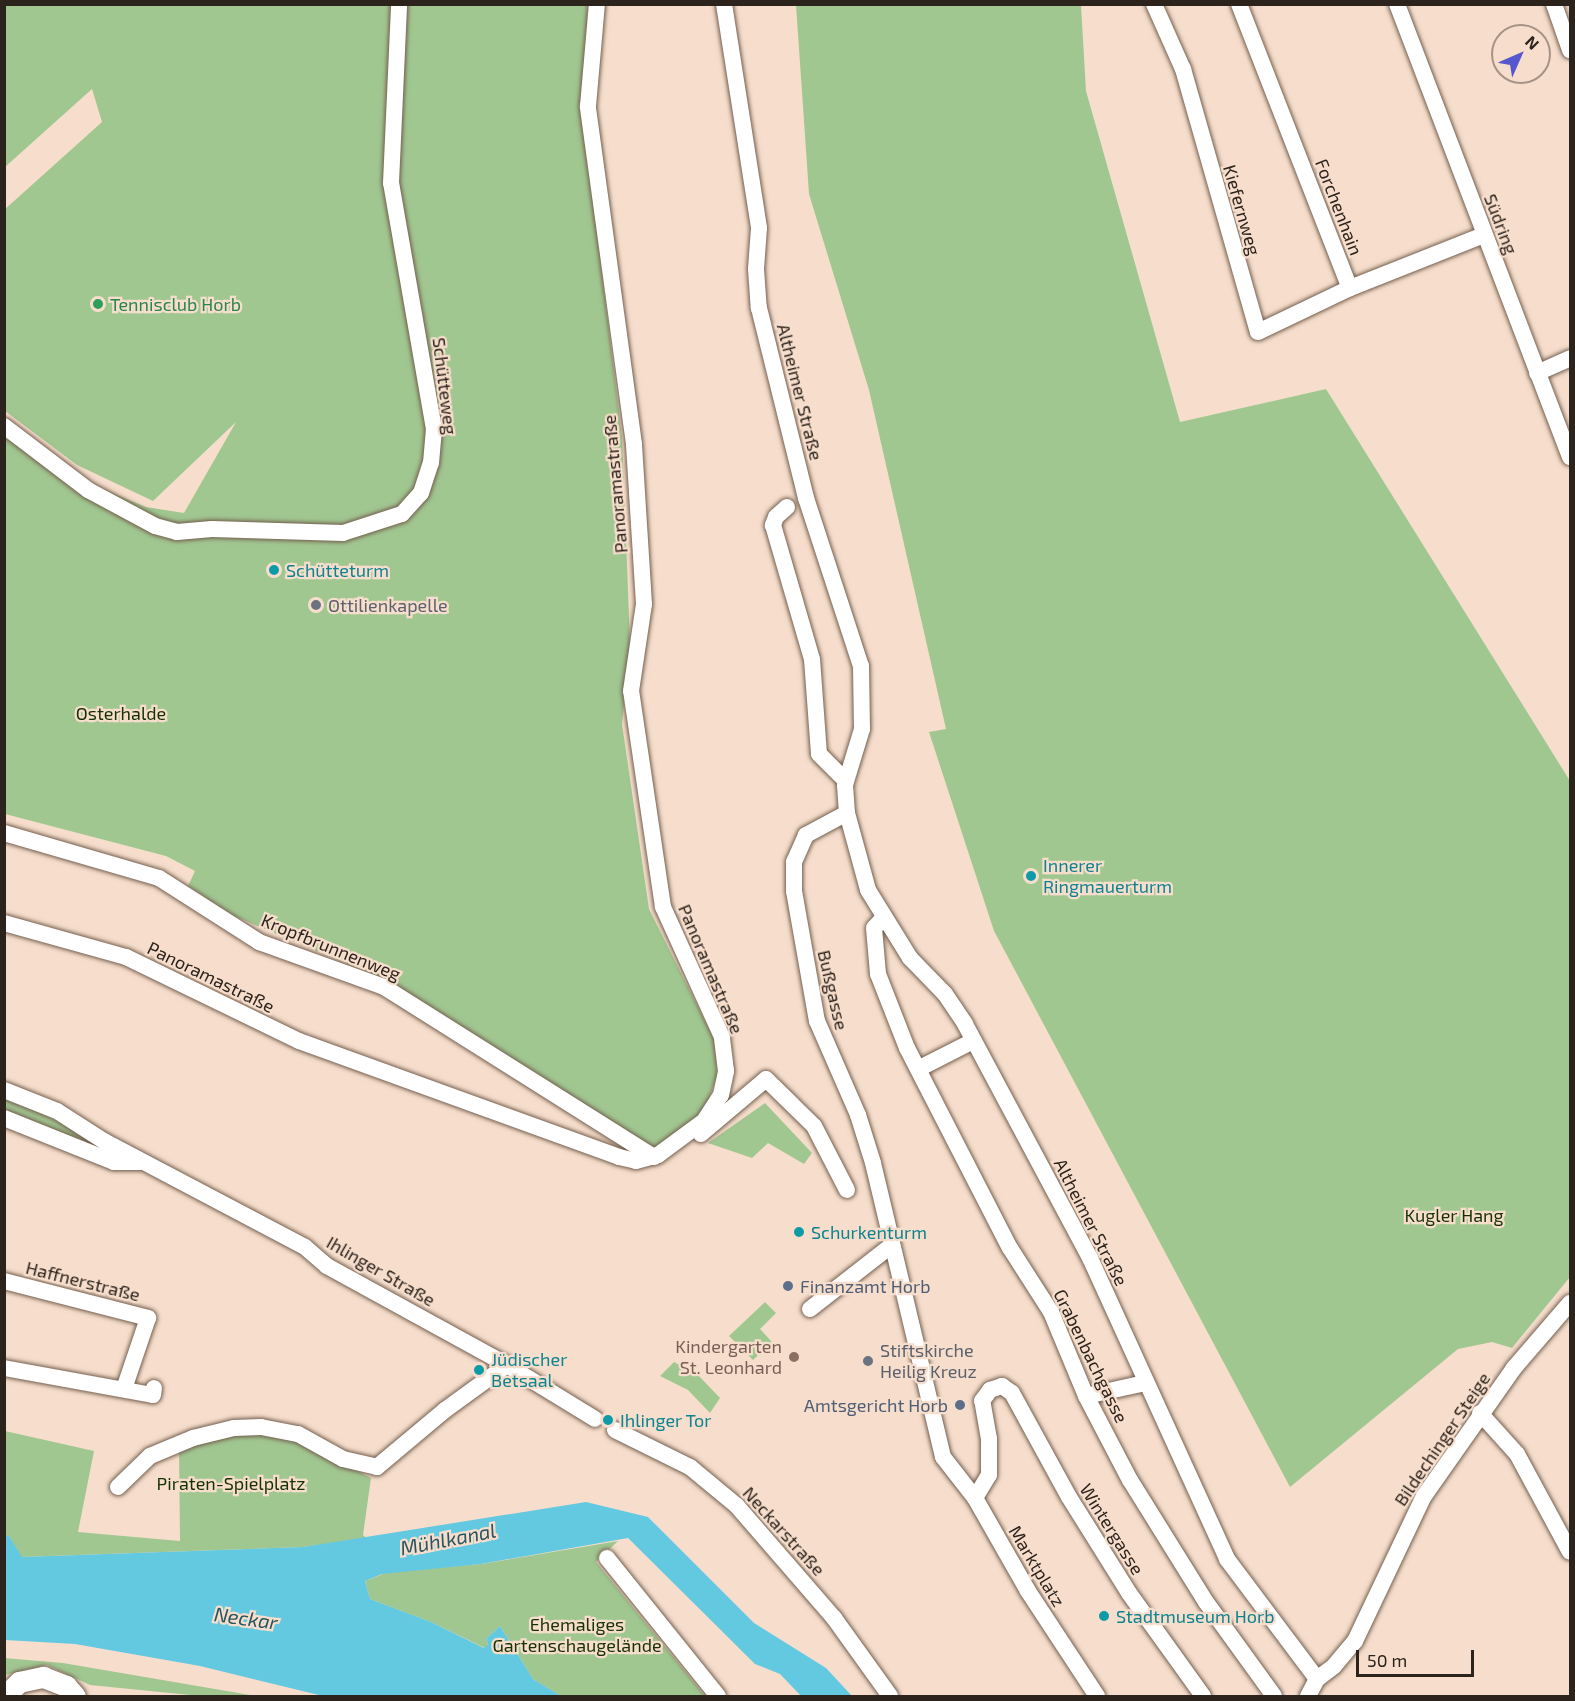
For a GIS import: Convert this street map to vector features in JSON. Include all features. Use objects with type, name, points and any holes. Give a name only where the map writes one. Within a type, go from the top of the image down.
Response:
[{"type":"main road","points":[[6,1692],[25,1680],[43,1677],[66,1686],[75,1696],[80,1696]]},
{"type":"street","name":"Schütteweg","points":[[4,426],[88,490],[155,526],[177,532],[212,528],[342,533],[402,514],[421,493],[431,463],[434,429],[391,183],[399,4]]},
{"type":"street","name":"Panoramastraße","points":[[4,923],[126,957],[299,1041],[619,1157],[636,1161],[654,1157],[704,1121],[721,1095],[726,1071],[722,1037],[663,907],[631,691],[644,604],[634,444],[588,106],[597,4]]},
{"type":"street","name":"Altheimer Straße","points":[[724,4],[759,228],[756,269],[759,308],[806,498],[861,666],[862,729],[845,780],[847,813],[868,890],[883,918],[910,958],[956,1010],[1090,1258],[1227,1559],[1317,1678]]},
{"type":"street","name":"Kiefernweg","points":[[1154,4],[1183,69],[1258,332],[1350,288]]},
{"type":"street","name":"Forchenhain","points":[[1239,4],[1350,288]]},
{"type":"street","name":"Südring","points":[[1397,4],[1570,457]]},
{"type":"street","points":[[1554,4],[1566,21],[1570,50]]},
{"type":"street","points":[[1350,288],[1484,235]]},
{"type":"street","points":[[1537,372],[1570,358]]},
{"type":"street","points":[[787,507],[773,525],[812,659],[819,754],[845,780]]},
{"type":"street","name":"Bußgasse","points":[[847,813],[800,843],[794,862],[794,891],[817,1021],[858,1115],[889,1228]]},
{"type":"street","name":"Kropfbrunnenweg","points":[[4,833],[159,878],[259,942],[384,987],[654,1157]]},
{"type":"street","name":"Grabenbachgasse","points":[[883,918],[874,928],[878,974],[894,1021],[918,1069],[1010,1248],[1051,1312],[1086,1396],[1130,1480],[1212,1611],[1274,1696]]},
{"type":"street","points":[[918,1069],[973,1041]]},
{"type":"street","points":[[676,1141],[691,1142],[766,1078],[814,1126],[847,1190]]},
{"type":"street","name":"Ihlinger Straße","points":[[4,1090],[57,1111],[144,1162],[305,1247],[327,1266],[507,1365],[595,1419]]},
{"type":"street","name":"Ihlinger Straße","points":[[4,1118],[114,1162],[144,1162]]},
{"type":"street","name":"Marktplatz","points":[[889,1228],[942,1457],[975,1498],[1066,1652],[1097,1696]]},
{"type":"street","points":[[810,1309],[892,1245]]},
{"type":"street","name":"Haffnerstraße","points":[[4,1281],[148,1318],[124,1389]]},
{"type":"street","name":"Bildechinger Steige","points":[[1308,1696],[1317,1678],[1334,1666],[1355,1641],[1406,1530],[1480,1413],[1570,1303]]},
{"type":"street","points":[[118,1487],[150,1456],[193,1438],[234,1428],[261,1427],[298,1434],[343,1459],[377,1467],[445,1410],[507,1365]]},
{"type":"street","points":[[4,1368],[153,1395],[154,1388]]},
{"type":"street","points":[[1086,1396],[1145,1383]]},
{"type":"street","name":"Wintergasse","points":[[975,1498],[989,1475],[989,1439],[982,1401],[993,1388],[1002,1386],[1012,1393],[1088,1530],[1203,1696]]},
{"type":"street","points":[[1480,1413],[1517,1454],[1570,1552]]},
{"type":"street","name":"Neckarstraße","points":[[615,1430],[690,1467],[737,1506],[834,1618],[890,1696]]},
{"type":"street","points":[[607,1558],[718,1696]]},
{"type":"green space","name":"Osterhalde","points":[[5,5],[588,5],[582,110],[622,437],[630,642],[622,724],[649,909],[715,1041],[717,1076],[700,1122],[643,1158],[395,984],[234,916],[188,886],[195,871],[166,856],[5,814],[5,438],[50,467],[146,507],[184,513],[236,422],[153,501],[77,465],[5,411],[4,210],[102,122],[92,89],[5,167]]},
{"type":"green space","name":"Kugler Hang","points":[[796,5],[1081,5],[1086,91],[1180,422],[1326,389],[1570,781],[1570,1277],[1512,1348],[1492,1342],[1458,1349],[1290,1487],[994,931],[929,732],[946,729],[869,390],[809,194]]},
{"type":"green space","points":[[4,1097],[62,1123],[110,1154],[5,1112]]},
{"type":"green space","points":[[765,1103],[812,1153],[804,1164],[768,1143],[752,1158],[708,1143]]},
{"type":"green space","points":[[765,1302],[776,1313],[760,1329],[772,1342],[753,1360],[729,1336]]},
{"type":"green space","points":[[674,1362],[699,1376],[720,1398],[710,1413],[688,1390],[660,1376]]},
{"type":"green space","name":"Ehemaliges Gartenschaugelände","points":[[5,1431],[94,1451],[78,1532],[180,1541],[179,1449],[235,1435],[263,1434],[295,1438],[371,1478],[363,1535],[401,1571],[481,1564],[618,1541],[596,1562],[705,1696],[561,1696],[533,1679],[500,1626],[486,1639],[488,1644],[485,1648],[431,1622],[370,1599],[365,1581],[383,1574],[356,1540],[303,1547],[21,1557],[9,1536],[5,1536]]},
{"type":"green space","points":[[4,1658],[63,1663],[256,1696],[200,1696],[90,1685],[47,1665],[5,1675]]},
{"type":"water","points":[[586,1502],[648,1517],[754,1623],[826,1668],[852,1696],[801,1696],[780,1674],[755,1664],[628,1538],[481,1564],[382,1574],[365,1581],[370,1599],[431,1622],[484,1648],[488,1644],[486,1639],[500,1626],[533,1679],[561,1696],[323,1696],[200,1666],[75,1644],[5,1640],[5,1536],[9,1536],[22,1557],[303,1547]]},
{"type":"place","name":"Tennisclub Horb","points":[[98,304]]},
{"type":"place","name":"Schütteturm","points":[[274,570]]},
{"type":"place","name":"Ottilienkapelle","points":[[316,605]]},
{"type":"place","name":"Innerer Ringmauerturm","points":[[1031,876]]},
{"type":"place","name":"Schurkenturm","points":[[799,1232]]},
{"type":"place","name":"Finanzamt Horb","points":[[788,1286]]},
{"type":"place","name":"Kindergarten St. Leonhard","points":[[794,1357]]},
{"type":"place","name":"Stiftskirche Heilig Kreuz","points":[[868,1361]]},
{"type":"place","name":"Jüdischer Betsaal","points":[[479,1370]]},
{"type":"place","name":"Amtsgericht Horb","points":[[960,1405]]},
{"type":"place","name":"Ihlinger Tor","points":[[608,1420]]},
{"type":"place","name":"Stadtmuseum Horb","points":[[1104,1616]]},
{"type":"park label","name":"Piraten-Spielplatz","points":[[231,1483]]},
{"type":"water label","name":"Mühlkanal","points":[[448,1539]]},
{"type":"water label","name":"Neckar","points":[[246,1618]]}]
